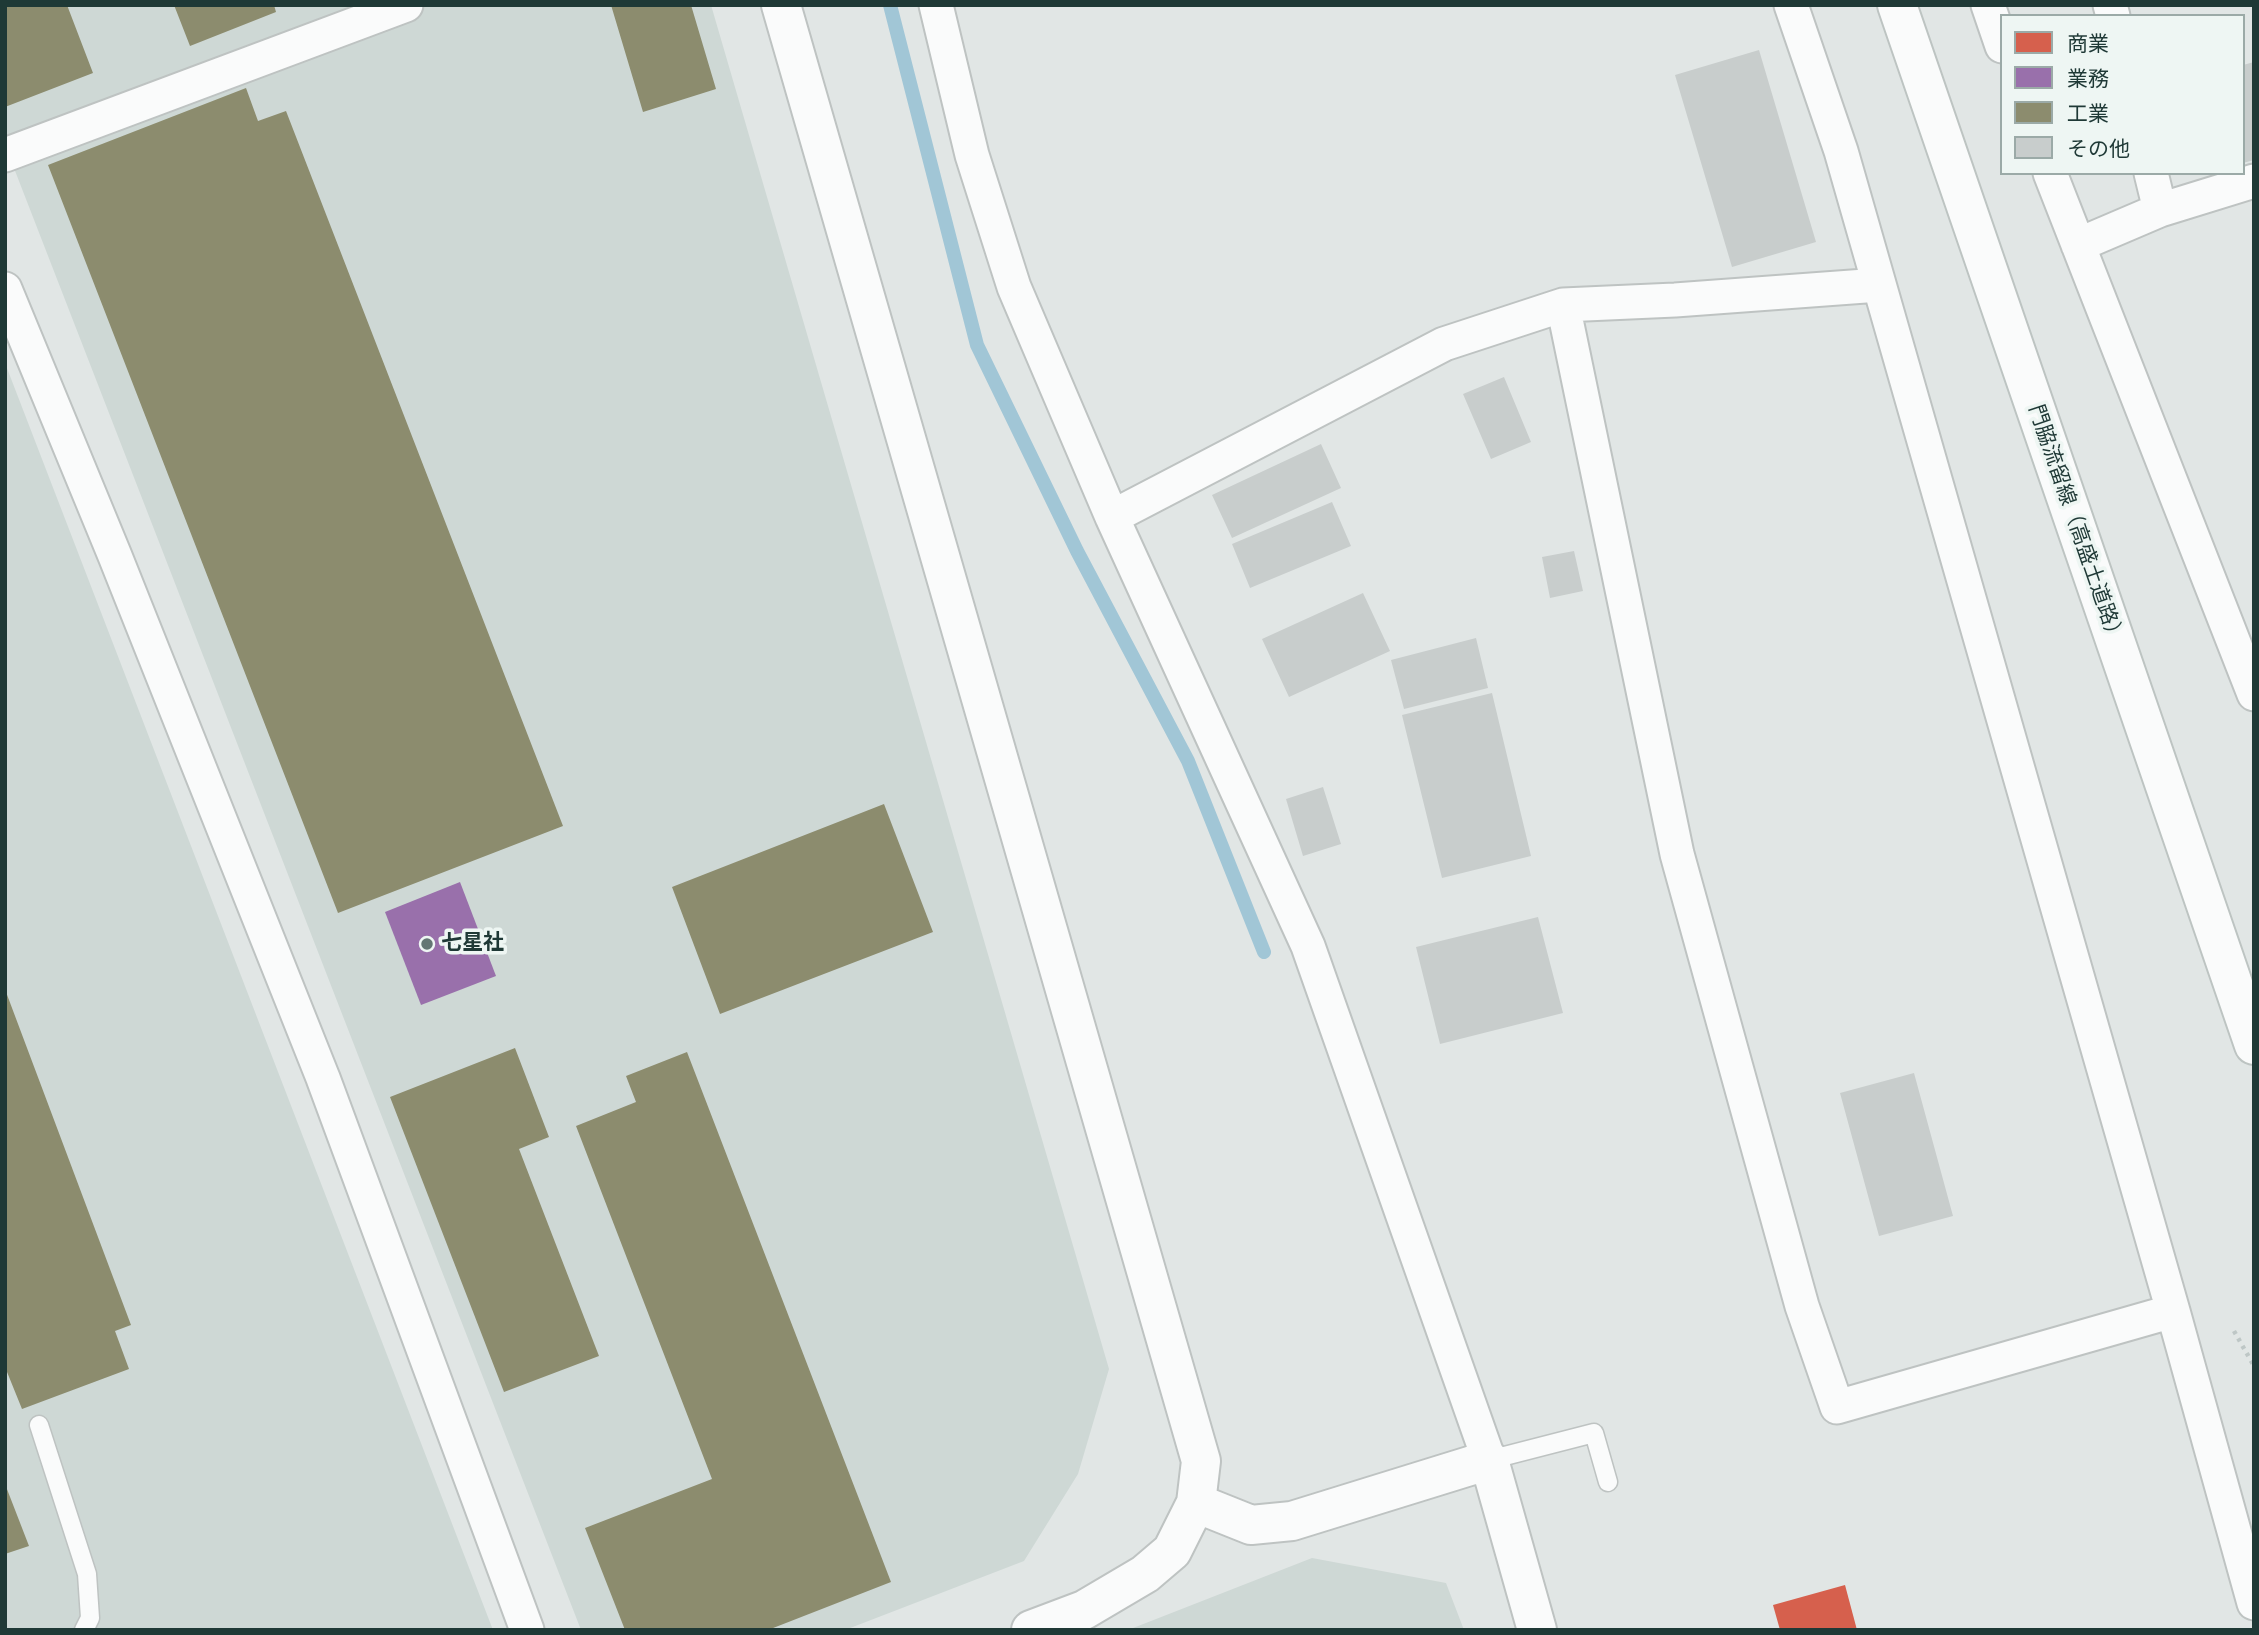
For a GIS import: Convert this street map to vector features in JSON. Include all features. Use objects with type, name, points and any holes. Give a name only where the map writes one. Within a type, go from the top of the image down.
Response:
[{"type":"street","points":[[5,155],[406,5]]},
{"type":"street","points":[[781,5],[1201,1461],[1196,1503],[1172,1551],[1146,1574],[1084,1610],[1031,1630]]},
{"type":"street","points":[[936,5],[972,155],[1014,287],[1112,517],[1308,946],[1489,1460],[1537,1630]]},
{"type":"street","points":[[1791,5],[1842,151],[2254,1603]]},
{"type":"street","name":"門脇流留線（高盛土道路）","points":[[1897,5],[2254,1045]]},
{"type":"street","points":[[1988,5],[2000,40]]},
{"type":"street","points":[[2051,175],[2254,694]]},
{"type":"street","points":[[2151,175],[2160,210]]},
{"type":"street","points":[[2078,245],[2160,210],[2254,181]]},
{"type":"street","points":[[1112,517],[1444,344],[1563,305],[1880,285]]},
{"type":"street","points":[[5,289],[115,556],[323,1078],[527,1630]]},
{"type":"street","points":[[1563,305],[1676,854],[1802,1306],[1837,1407],[2173,1311]]},
{"type":"street","points":[[1196,1503],[1251,1525],[1292,1521],[1489,1460]]},
{"type":"lane","points":[[39,1425],[87,1574],[90,1618],[84,1630]]},
{"type":"lane","points":[[1489,1460],[1594,1433],[1608,1482]]},
{"type":"path","points":[[2234,1331],[2254,1366]]},
{"type":"shaded area","points":[[5,5],[711,5],[1109,1369],[1078,1474],[1024,1561],[845,1630],[581,1630],[5,145]]},
{"type":"shaded area","points":[[5,363],[493,1630],[5,1630]]},
{"type":"shaded area","points":[[1312,1558],[1446,1583],[1464,1630],[1128,1630]]},
{"type":"building: 商業","points":[[1845,1585],[1857,1630],[1780,1630],[1773,1605]]},
{"type":"building: 業務","points":[[460,882],[496,976],[421,1005],[385,912]]},
{"type":"building: 工業","points":[[5,5],[67,5],[93,73],[5,107]]},
{"type":"building: 工業","points":[[174,5],[274,5],[276,12],[190,46]]},
{"type":"building: 工業","points":[[611,5],[691,5],[716,89],[643,112]]},
{"type":"building: 工業","points":[[246,88],[258,121],[286,111],[563,826],[338,913],[48,165]]},
{"type":"building: 工業","points":[[884,804],[933,932],[720,1014],[672,887]]},
{"type":"building: 工業","points":[[6,992],[131,1325],[115,1331],[129,1369],[22,1409],[5,1367]]},
{"type":"building: 工業","points":[[515,1048],[549,1137],[519,1149],[599,1356],[504,1392],[390,1097]]},
{"type":"building: 工業","points":[[687,1052],[891,1582],[768,1630],[625,1630],[585,1528],[712,1479],[576,1126],[636,1102],[626,1076]]},
{"type":"building: 工業","points":[[5,1484],[29,1546],[5,1554]]},
{"type":"building: その他","points":[[1759,50],[1816,242],[1732,267],[1675,75]]},
{"type":"building: その他","points":[[2254,62],[2254,160],[2245,162],[2245,64]]},
{"type":"building: その他","points":[[1504,377],[1531,442],[1491,459],[1463,394]]},
{"type":"building: その他","points":[[1321,444],[1341,488],[1232,538],[1212,495]]},
{"type":"building: その他","points":[[1332,502],[1351,546],[1250,588],[1232,544]]},
{"type":"building: その他","points":[[1574,551],[1583,591],[1550,598],[1542,557]]},
{"type":"building: その他","points":[[1363,593],[1390,651],[1289,697],[1262,639]]},
{"type":"building: その他","points":[[1476,638],[1488,688],[1404,709],[1391,660]]},
{"type":"building: その他","points":[[1492,693],[1531,856],[1442,878],[1402,715]]},
{"type":"building: その他","points":[[1323,787],[1341,844],[1303,856],[1286,799]]},
{"type":"building: その他","points":[[1538,917],[1563,1013],[1440,1044],[1416,947]]},
{"type":"building: その他","points":[[1914,1073],[1953,1216],[1879,1236],[1840,1093]]},
{"type":"waterway","points":[[890,5],[977,345],[1077,551],[1188,761],[1264,952]]},
{"type":"place","name":"七星社","points":[[427,944]]}]
